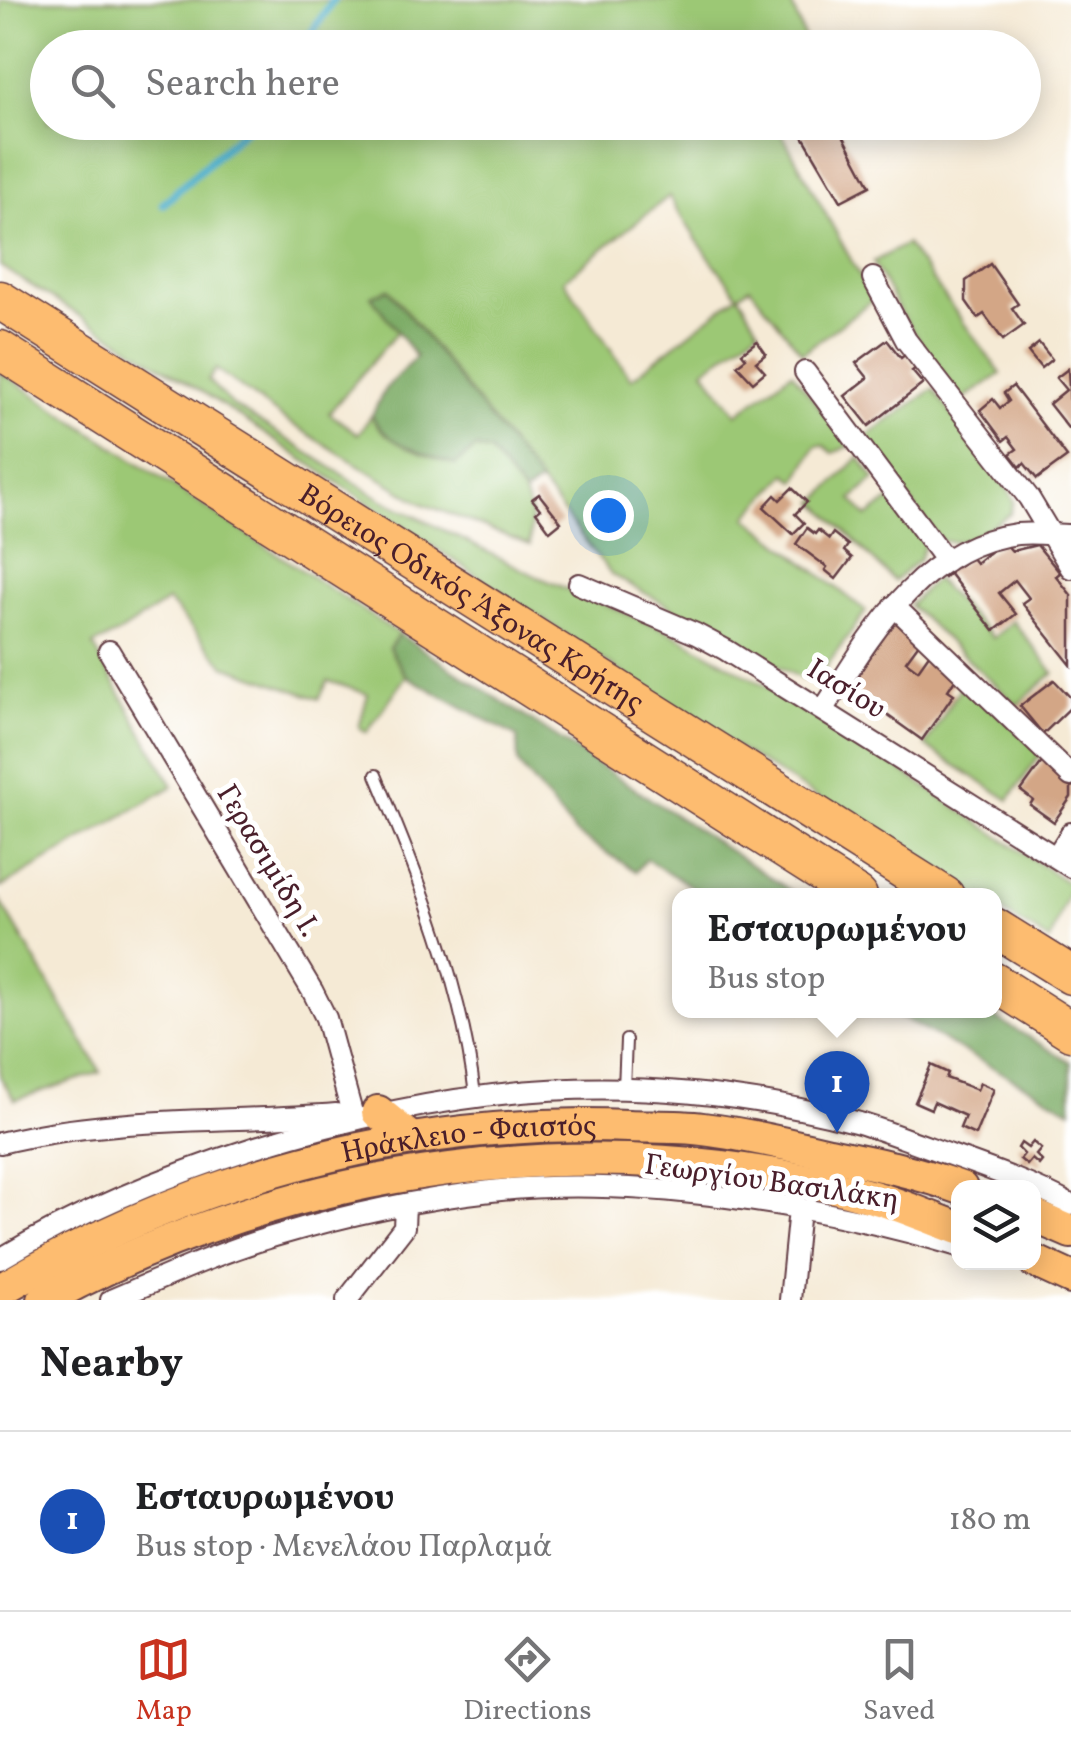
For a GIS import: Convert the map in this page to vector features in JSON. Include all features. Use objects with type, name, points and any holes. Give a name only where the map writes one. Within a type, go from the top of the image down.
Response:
[{"type":"highway","name":"Βόρειος Οδικός Άξονας Κρήτης","points":[[0,300],[932,888]]},
{"type":"highway","name":"Βόρειος Οδικός Άξονας Κρήτης","points":[[0,350],[845,888]]},
{"type":"highway","points":[[1002,932],[1071,975]]},
{"type":"highway","points":[[1002,987],[1071,1031]]},
{"type":"main road","points":[[365,1112],[410,1138]]},
{"type":"main road","name":"Ηράκλειο - Φαιστός","points":[[0,1290],[67,1250],[214,1189],[343,1151],[410,1138],[541,1126],[702,1129],[864,1161],[951,1185]]},
{"type":"main road","name":"Ηράκλειο - Φαιστός","points":[[44,1300],[151,1249],[252,1213],[400,1177],[480,1165],[598,1158],[684,1162],[874,1197],[951,1225]]},
{"type":"main road","points":[[1041,1219],[1071,1232]]},
{"type":"main road","points":[[1041,1264],[1071,1279]]},
{"type":"street","points":[[874,278],[906,340],[1061,535],[1071,568]]},
{"type":"street","points":[[804,372],[946,560]]},
{"type":"street","points":[[824,708],[894,606],[946,560],[989,540],[1022,533],[1061,535]]},
{"type":"street","name":"Ιασίου","points":[[579,584],[696,634],[824,708],[1064,862]]},
{"type":"street","points":[[894,606],[1071,776]]},
{"type":"street","name":"Γερασιμίδη Ι.","points":[[109,651],[313,992],[365,1112]]},
{"type":"street","points":[[1064,862],[1071,833]]},
{"type":"street","points":[[0,1143],[92,1126],[365,1112],[551,1088],[660,1089],[753,1101],[854,1122],[994,1172],[1071,1205]]},
{"type":"street","points":[[0,1259],[168,1178],[365,1112]]},
{"type":"street","name":"Γεωργίου Βασιλάκη","points":[[112,1300],[272,1236],[405,1205],[493,1190],[577,1187],[691,1194],[800,1209],[899,1228],[951,1244]]},
{"type":"street","points":[[347,1300],[404,1226],[405,1205]]},
{"type":"street","points":[[790,1300],[800,1209]]},
{"type":"street","points":[[1040,1270],[1071,1279]]},
{"type":"lane","points":[[376,775],[444,955],[471,1060],[474,1095]]},
{"type":"lane","points":[[624,1088],[626,1040]]},
{"type":"green space","points":[[0,0],[790,0],[801,30],[30,30],[30,140],[785,140],[873,300],[802,353],[750,287],[739,295],[759,329],[704,370],[737,414],[792,372],[850,446],[833,453],[823,445],[816,446],[796,481],[787,474],[747,517],[866,611],[821,674],[810,680],[612,575],[389,289],[372,297],[398,331],[329,413],[358,434],[372,415],[376,425],[490,452],[524,494],[531,514],[530,545],[421,503],[285,420],[216,369],[208,380],[231,404],[381,499],[538,577],[669,631],[777,692],[898,768],[1071,885],[1050,941],[1002,911],[1002,888],[965,888],[711,732],[201,391],[0,266]],"holes":[[[669,196],[738,295],[631,379],[564,280]]]},
{"type":"green space","points":[[906,244],[1001,374],[962,400],[901,314],[873,262]]},
{"type":"green space","points":[[388,289],[540,482],[524,494],[490,452],[476,448],[455,465],[396,441],[377,425],[372,415],[385,389],[416,357],[371,296]]},
{"type":"green space","points":[[0,372],[399,634],[389,648],[406,676],[367,732],[359,727],[368,694],[328,681],[319,699],[225,666],[168,601],[116,635],[93,645],[173,786],[0,888]]},
{"type":"green space","points":[[933,389],[1014,501],[1010,514],[958,541],[940,540],[863,439]]},
{"type":"green space","points":[[859,457],[875,479],[852,499],[867,517],[892,499],[925,544],[919,560],[894,581],[816,502]]},
{"type":"green space","points":[[935,579],[993,638],[1013,621],[1054,673],[1017,705],[909,605]]},
{"type":"green space","points":[[399,634],[786,888],[694,888],[646,859],[636,871],[576,834],[518,764],[517,737],[406,676],[389,648]]},
{"type":"green space","points":[[964,681],[1041,753],[1009,800],[925,746]]},
{"type":"green space","points":[[0,900],[101,1072],[15,1100],[0,1077]]},
{"type":"green space","points":[[902,1018],[996,1018],[1071,1062],[1071,1110]]},
{"type":"building","points":[[805,140],[846,140],[870,186],[841,201]]},
{"type":"building","points":[[990,264],[1018,304],[1012,308],[1024,325],[1003,340],[984,314],[978,318],[966,301],[966,281]]},
{"type":"building","points":[[887,340],[901,358],[906,354],[916,368],[912,371],[923,384],[869,426],[845,396],[868,378],[856,363]]},
{"type":"building","points":[[757,341],[766,354],[756,362],[765,372],[753,382],[737,365],[746,358],[742,353]]},
{"type":"building","points":[[1039,343],[1052,359],[1041,368],[1028,352]]},
{"type":"building","points":[[1068,369],[1068,428],[1049,404],[1066,390],[1056,378]]},
{"type":"building","points":[[1013,386],[1067,457],[1037,479],[1024,463],[1020,467],[1010,454],[1017,449],[1008,437],[1003,441],[980,410],[993,399],[1000,408],[1009,401],[1004,393]]},
{"type":"building","points":[[792,488],[807,502],[795,514],[804,523],[793,534],[764,507],[775,495],[780,500]]},
{"type":"building","points":[[539,494],[561,522],[550,531],[532,499]]},
{"type":"building","points":[[807,528],[815,534],[818,530],[829,539],[833,533],[848,545],[844,551],[852,558],[836,579],[825,570],[827,567],[796,544]]},
{"type":"building","points":[[1003,541],[1012,551],[1037,545],[1060,573],[1056,576],[1071,595],[1071,665],[1022,603],[1029,598],[1015,580],[999,593],[1016,614],[994,631],[949,573],[944,578],[940,574],[953,562],[957,567],[971,557],[976,563]]},
{"type":"building","points":[[895,620],[922,639],[906,661],[918,670],[930,653],[959,673],[948,690],[954,694],[922,740],[849,688]]},
{"type":"building","points":[[1054,680],[1071,698],[1071,707],[1043,734],[1020,706]]},
{"type":"building","points":[[1045,758],[1071,782],[1071,797],[1054,822],[1030,805],[1033,800],[1021,791]]},
{"type":"building","points":[[931,1065],[948,1073],[946,1078],[977,1090],[980,1083],[994,1089],[975,1135],[960,1128],[965,1116],[934,1102],[931,1109],[915,1102]]},
{"type":"building","points":[[1033,1142],[1041,1149],[1036,1155],[1042,1161],[1039,1165],[1032,1159],[1027,1165],[1020,1159],[1024,1154],[1018,1148],[1021,1143],[1028,1148]]},
{"type":"waterway","points":[[314,30],[333,0]]},
{"type":"waterway","points":[[163,204],[233,140]]},
{"type":"place","name":"Εσταυρωμένου","points":[[837,1133]]}]
